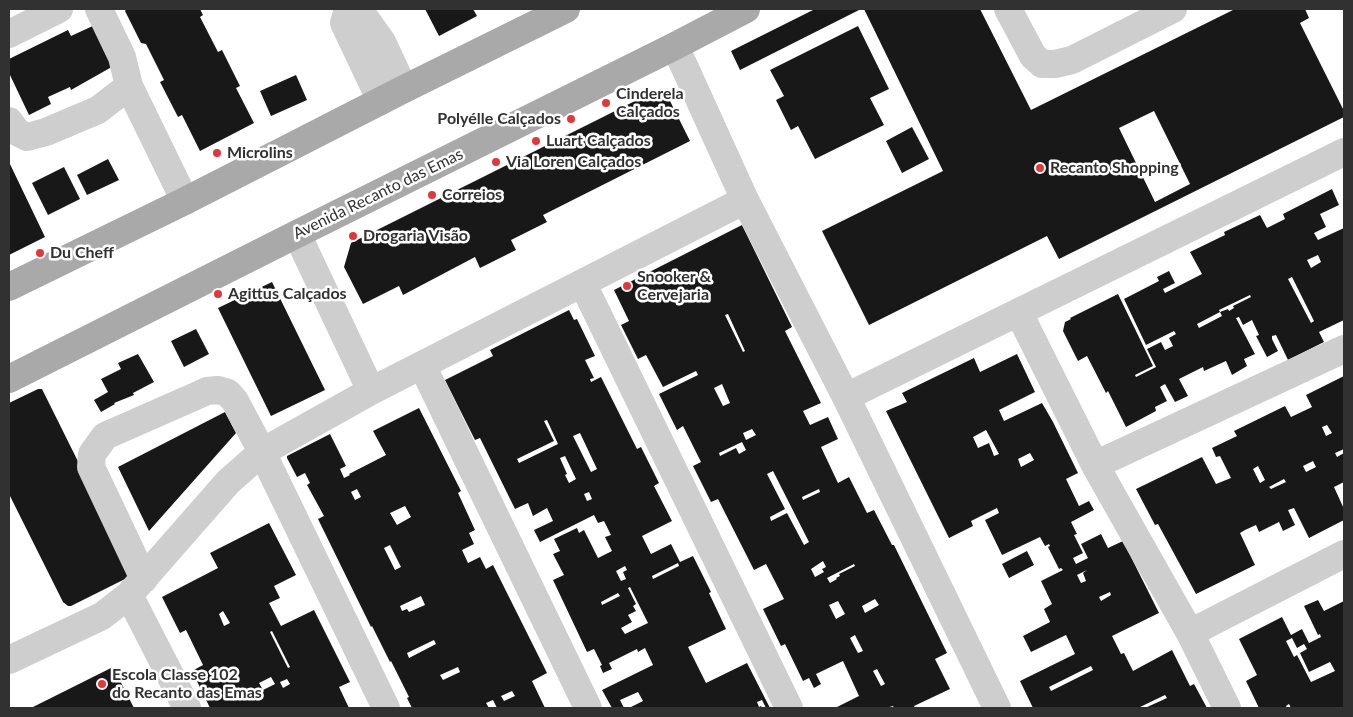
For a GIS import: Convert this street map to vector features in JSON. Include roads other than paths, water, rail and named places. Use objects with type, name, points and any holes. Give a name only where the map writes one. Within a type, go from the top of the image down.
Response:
[{"type":"main road","points":[[9,287],[185,201],[566,9]]},
{"type":"main road","name":"Avenida Recanto das Emas","points":[[9,379],[746,9]]},
{"type":"street","points":[[9,34],[59,9]]},
{"type":"street","points":[[99,9],[122,57],[129,86],[185,201]]},
{"type":"street","points":[[348,9],[344,23],[381,101]]},
{"type":"street","points":[[353,9],[362,14],[382,42],[404,89]]},
{"type":"street","points":[[1008,9],[1033,56],[1042,64],[1055,64],[1072,60],[1173,9]]},
{"type":"street","points":[[675,46],[745,200],[846,397],[997,708]]},
{"type":"street","points":[[9,120],[17,132],[27,137],[46,132],[98,110],[129,86]]},
{"type":"street","points":[[846,397],[1344,152]]},
{"type":"street","points":[[9,660],[102,616],[136,587],[228,482],[262,452],[371,391],[745,200]]},
{"type":"street","points":[[297,234],[371,391]]},
{"type":"street","points":[[583,284],[789,708]]},
{"type":"street","points":[[1019,313],[1096,465],[1190,633],[1227,708]]},
{"type":"street","points":[[1096,465],[1344,349]]},
{"type":"street","points":[[422,365],[588,708]]},
{"type":"street","points":[[186,708],[136,587],[91,467],[92,454],[105,436],[202,393],[218,390],[228,393],[234,401],[262,452],[386,708]]},
{"type":"street","points":[[1190,633],[1344,554]]},
{"type":"place","name":"Cinderela Calçados","points":[[606,103]]},
{"type":"place","name":"Polyélle Calçados","points":[[571,119]]},
{"type":"place","name":"Luart Calçados","points":[[536,141]]},
{"type":"place","name":"Microlins","points":[[217,153]]},
{"type":"place","name":"Via Loren Calçados","points":[[496,162]]},
{"type":"place","name":"Recanto Shopping","points":[[1040,168]]},
{"type":"place","name":"Correios","points":[[432,195]]},
{"type":"place","name":"Drogaria Visão","points":[[353,236]]},
{"type":"place","name":"Du Cheff","points":[[40,253]]},
{"type":"place","name":"Snooker & Cervejaria","points":[[627,286]]},
{"type":"place","name":"Agittus Calçados","points":[[218,294]]},
{"type":"place","name":"Escola Classe 102 do Recanto das Emas","points":[[102,684]]}]
